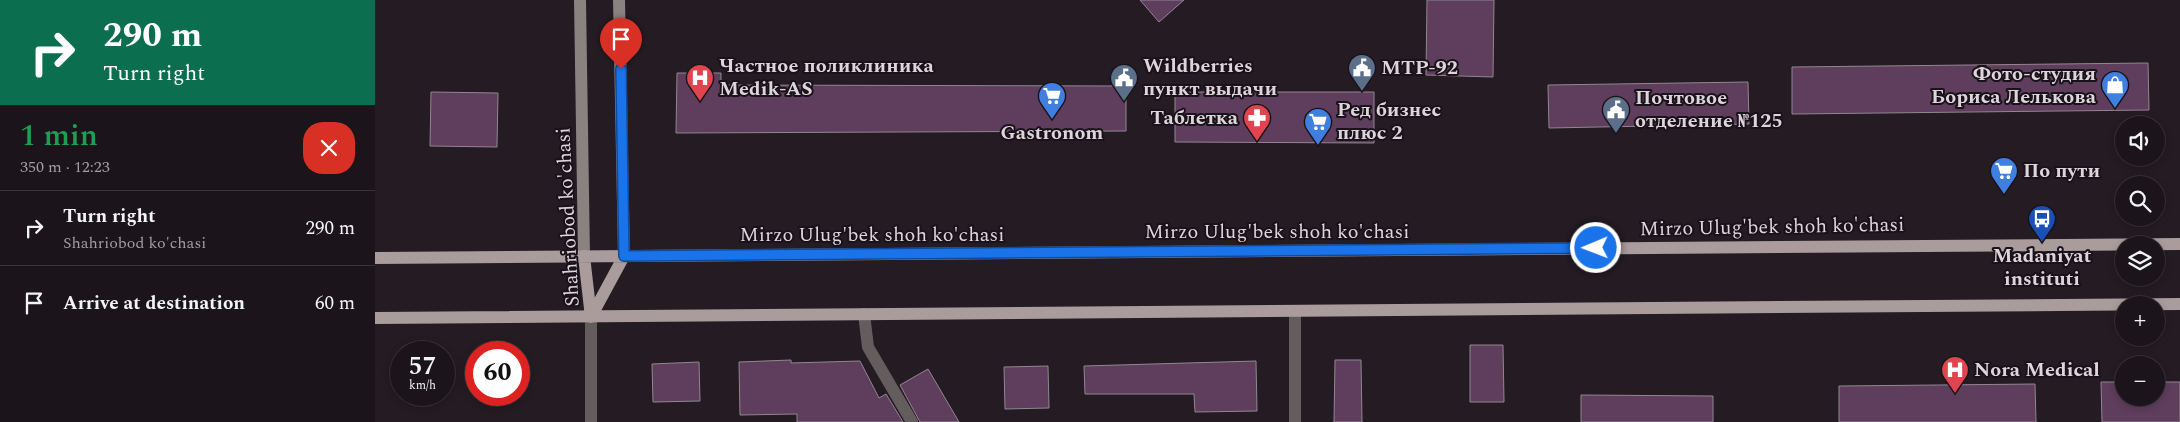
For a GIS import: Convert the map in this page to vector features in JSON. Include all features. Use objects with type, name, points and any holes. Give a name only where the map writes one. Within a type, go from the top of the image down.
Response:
[{"type":"main road","name":"Shahriobod ko'chasi","points":[[580,0],[584,256],[591,317]]},
{"type":"main road","name":"Shahriobod ko'chasi","points":[[591,317],[624,256],[619,0]]},
{"type":"main road","name":"Mirzo Ulug'bek shoh ko'chasi","points":[[375,258],[2180,244]]},
{"type":"main road","points":[[375,318],[2180,304]]},
{"type":"street","points":[[1295,311],[1295,422]]},
{"type":"street","points":[[864,314],[868,347],[912,422]]},
{"type":"street","points":[[591,317],[591,422]]},
{"type":"building","points":[[1140,0],[1184,0],[1159,22]]},
{"type":"building","points":[[1427,0],[1494,0],[1493,77],[1426,75]]},
{"type":"building","points":[[2148,63],[2149,110],[1792,114],[1792,67]]},
{"type":"building","points":[[677,73],[721,73],[721,85],[1126,86],[1126,131],[676,133]]},
{"type":"building","points":[[1748,82],[1749,124],[1549,128],[1548,85]]},
{"type":"building","points":[[431,92],[498,93],[497,147],[430,146]]},
{"type":"building","points":[[1175,92],[1374,92],[1374,143],[1175,142]]},
{"type":"building","points":[[1470,345],[1503,345],[1504,402],[1470,402]]},
{"type":"building","points":[[791,360],[791,363],[860,361],[879,398],[886,394],[903,422],[797,422],[797,414],[740,415],[739,362]]},
{"type":"building","points":[[1335,360],[1361,360],[1362,422],[1334,422]]},
{"type":"building","points":[[1256,361],[1257,411],[1195,412],[1194,394],[1085,394],[1084,366]]},
{"type":"building","points":[[699,362],[700,401],[653,402],[652,364]]},
{"type":"building","points":[[1048,366],[1049,408],[1005,409],[1004,367]]},
{"type":"building","points":[[928,369],[959,422],[920,422],[900,385]]},
{"type":"building","points":[[2101,382],[2115,382],[2115,406],[2165,406],[2165,382],[2180,382],[2180,422],[2102,422]]},
{"type":"building","points":[[2035,384],[2036,422],[1839,422],[1839,386]]},
{"type":"building","points":[[1581,395],[1713,396],[1713,422],[1581,422]]},
{"type":"place","name":"MTP-92","points":[[1362,92]]},
{"type":"place","name":"Частное поликлиника Medik-AS","points":[[700,102]]},
{"type":"place","name":"Wildberries пункт выдачи","points":[[1124,102]]},
{"type":"place","name":"Фото-студия Бориса Лелькова","points":[[2115,109]]},
{"type":"place","name":"Gastronom","points":[[1052,120]]},
{"type":"place","name":"Почтовое отделение №125","points":[[1616,134]]},
{"type":"place","name":"Таблетка","points":[[1257,142]]},
{"type":"place","name":"Ред бизнес плюс 2","points":[[1318,146]]},
{"type":"place","name":"По пути","points":[[2004,195]]},
{"type":"place","name":"Madaniyat instituti","points":[[2042,243]]},
{"type":"place","name":"Nora Medical","points":[[1955,394]]},
{"type":"route","points":[[621,69],[624,256],[1596,248]]}]
